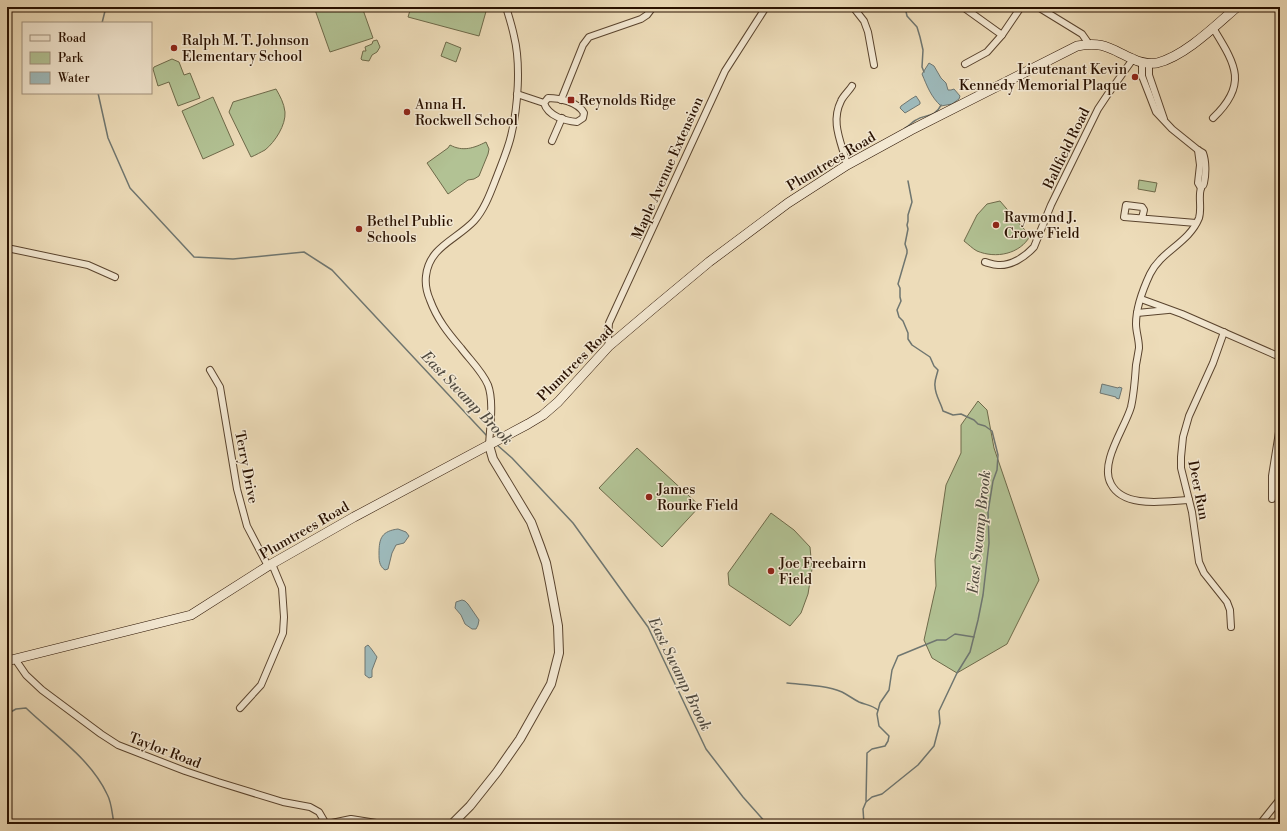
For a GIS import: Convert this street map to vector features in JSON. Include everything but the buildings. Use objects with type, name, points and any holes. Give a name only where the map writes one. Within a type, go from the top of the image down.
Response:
[{"type":"main road","points":[[1089,44],[1104,45],[1142,61],[1157,63],[1184,50],[1237,7]]},
{"type":"main road","name":"Plumtrees Road","points":[[11,660],[191,616],[270,565],[354,517],[536,420],[552,408],[609,346],[709,262],[788,203],[847,165],[911,130],[1077,46],[1089,44]]},
{"type":"street","points":[[452,824],[470,806],[520,739],[551,684],[559,653],[558,626],[546,563],[531,522],[493,459],[489,444],[491,403],[488,385],[483,375],[444,328],[434,312],[425,278],[429,262],[435,253],[474,220],[486,202],[511,137],[517,94],[516,50],[514,36],[506,7]]},
{"type":"street","points":[[561,100],[583,45],[589,37],[641,18],[647,15],[653,7]]},
{"type":"street","name":"Maple Avenue Extension","points":[[609,346],[609,324],[725,71],[766,7]]},
{"type":"street","points":[[853,7],[864,21],[868,32],[874,65]]},
{"type":"street","points":[[963,7],[1002,36]]},
{"type":"street","points":[[965,64],[988,52],[1002,36],[1021,7]]},
{"type":"street","points":[[1038,7],[1082,34],[1089,44]]},
{"type":"street","points":[[1213,28],[1230,58],[1235,71],[1235,82],[1231,96],[1223,108],[1213,118]]},
{"type":"street","points":[[1142,61],[1142,76],[1156,112],[1165,120],[1172,130],[1203,153],[1204,183],[1201,188],[1200,211],[1196,223],[1188,235],[1156,264],[1146,283],[1137,313],[1136,324],[1139,348],[1134,390],[1130,408],[1109,460],[1108,472],[1110,483],[1115,491],[1130,500],[1190,500]]},
{"type":"street","name":"Ballfield Road","points":[[985,262],[995,265],[1002,265],[1012,262],[1029,253],[1034,247],[1051,205],[1098,109],[1108,94],[1142,61]]},
{"type":"street","points":[[847,165],[836,126],[836,113],[841,100],[852,86]]},
{"type":"street","points":[[517,94],[544,103]]},
{"type":"street","points":[[548,98],[561,100],[581,108],[584,113],[583,118],[578,122],[572,122],[552,115],[546,109],[544,103],[548,98]]},
{"type":"street","points":[[552,141],[562,118]]},
{"type":"street","points":[[1142,218],[1150,220],[1196,223]]},
{"type":"street","points":[[7,248],[88,265],[115,277]]},
{"type":"street","points":[[1141,299],[1170,309],[1280,357]]},
{"type":"street","points":[[1137,313],[1170,309]]},
{"type":"street","name":"Deer Run","points":[[1224,332],[1189,416],[1183,437],[1180,457],[1181,468],[1190,500],[1198,562],[1204,573],[1227,602],[1230,610],[1232,627]]},
{"type":"street","name":"Terry Drive","points":[[210,370],[220,387],[237,489],[247,526],[282,588],[284,617],[283,633],[261,685],[240,708]]},
{"type":"street","points":[[1272,499],[1272,476],[1280,426]]},
{"type":"street","name":"Taylor Road","points":[[11,660],[42,690],[118,745],[218,782],[283,802],[310,807],[319,812],[326,824]]},
{"type":"street","points":[[1260,824],[1280,799]]},
{"type":"street","points":[[332,824],[351,820],[376,824]]},
{"type":"green space","points":[[314,7],[362,7],[373,38],[330,52]]},
{"type":"green space","points":[[411,7],[487,8],[479,36],[408,17]]},
{"type":"green space","points":[[377,40],[380,47],[377,52],[372,55],[369,61],[362,60],[363,51],[366,51],[365,47]]},
{"type":"green space","points":[[446,42],[461,48],[456,62],[441,56]]},
{"type":"green space","points":[[172,59],[179,62],[184,75],[190,73],[200,98],[178,106],[169,82],[158,86],[153,69],[154,67]]},
{"type":"green space","points":[[276,89],[283,103],[285,112],[282,128],[269,147],[251,157],[229,112],[233,102]]},
{"type":"green space","points":[[213,97],[234,145],[203,159],[182,111]]},
{"type":"green space","points":[[486,142],[489,149],[488,154],[479,176],[468,180],[448,194],[427,163],[450,145],[464,149]]},
{"type":"green space","points":[[1139,180],[1157,183],[1155,192],[1138,189]]},
{"type":"green space","name":"Raymond J. Crowe Field","points":[[1000,201],[1030,236],[1020,247],[1007,253],[992,255],[977,251],[964,241],[977,215],[987,204]]},
{"type":"green space","points":[[978,401],[987,410],[994,448],[1039,580],[1007,644],[957,673],[932,658],[924,640],[936,586],[935,560],[946,485],[961,453],[961,425]]},
{"type":"green space","name":"James Rourke Field","points":[[637,448],[700,506],[662,547],[599,488]]},
{"type":"green space","name":"Joe Freebairn Field","points":[[771,513],[794,530],[810,547],[812,569],[808,594],[801,613],[790,626],[729,585],[728,573]]},
{"type":"water","points":[[929,63],[934,66],[941,78],[946,83],[948,90],[954,89],[960,96],[959,99],[952,104],[941,106],[930,91],[922,74]]},
{"type":"water","points":[[916,96],[920,104],[905,113],[900,108],[901,106]]},
{"type":"water","points":[[1102,384],[1122,388],[1119,399],[1100,393]]},
{"type":"water","points":[[398,529],[406,532],[409,536],[404,543],[396,545],[392,553],[388,569],[385,570],[380,565],[379,560],[381,539],[382,536],[388,531]]},
{"type":"water","points":[[462,600],[468,604],[479,620],[476,629],[472,629],[465,624],[461,615],[455,608],[456,602]]},
{"type":"water","points":[[368,645],[377,657],[372,670],[372,677],[369,678],[365,675],[365,647]]},
{"type":"waterway","name":"East Swamp Brook","points":[[102,22],[106,7]]},
{"type":"waterway","name":"East Swamp Brook","points":[[905,7],[907,16],[917,27],[920,37],[923,50],[922,67],[924,72]]},
{"type":"waterway","name":"East Swamp Brook","points":[[98,94],[108,138],[130,188],[194,257],[233,259],[304,252],[332,270],[487,436]]},
{"type":"waterway","name":"East Swamp Brook","points":[[905,128],[919,118],[933,114],[941,105]]},
{"type":"waterway","name":"East Swamp Brook","points":[[864,824],[863,809],[866,802],[872,797],[882,794],[918,765],[934,746],[940,723],[939,711],[957,673],[970,652],[983,595],[989,543],[988,512],[993,481],[997,470],[998,455],[992,431],[961,414],[953,415],[943,411],[935,389],[938,370],[934,366],[930,357],[912,345],[908,339],[908,333],[903,321],[899,317],[897,310],[901,301],[900,288],[898,284],[907,253],[905,244],[908,229],[908,215],[912,202],[908,181]]},
{"type":"waterway","name":"East Swamp Brook","points":[[496,444],[512,458],[573,523],[648,627],[706,749],[743,797],[767,824]]},
{"type":"waterway","points":[[866,801],[867,753],[872,749],[885,746],[888,741],[889,736],[879,726],[877,714],[880,703],[889,690],[892,670],[898,656],[937,640],[946,640],[955,634],[974,637]]},
{"type":"waterway","points":[[787,683],[829,688],[842,692],[859,702],[878,710]]},
{"type":"waterway","points":[[7,714],[16,709],[26,708],[81,758],[100,781],[109,797],[114,824]]},
{"type":"place","name":"Ralph M. T. Johnson Elementary School","points":[[174,48]]},
{"type":"place","name":"Lieutenant Kevin Kennedy Memorial Plaque","points":[[1135,77]]},
{"type":"place","name":"Reynolds Ridge","points":[[571,100]]},
{"type":"place","name":"Anna H. Rockwell School","points":[[407,112]]},
{"type":"place","name":"Raymond J. Crowe Field","points":[[996,225]]},
{"type":"place","name":"Bethel Public Schools","points":[[359,229]]},
{"type":"place","name":"James Rourke Field","points":[[649,497]]},
{"type":"place","name":"Joe Freebairn Field","points":[[771,571]]}]
